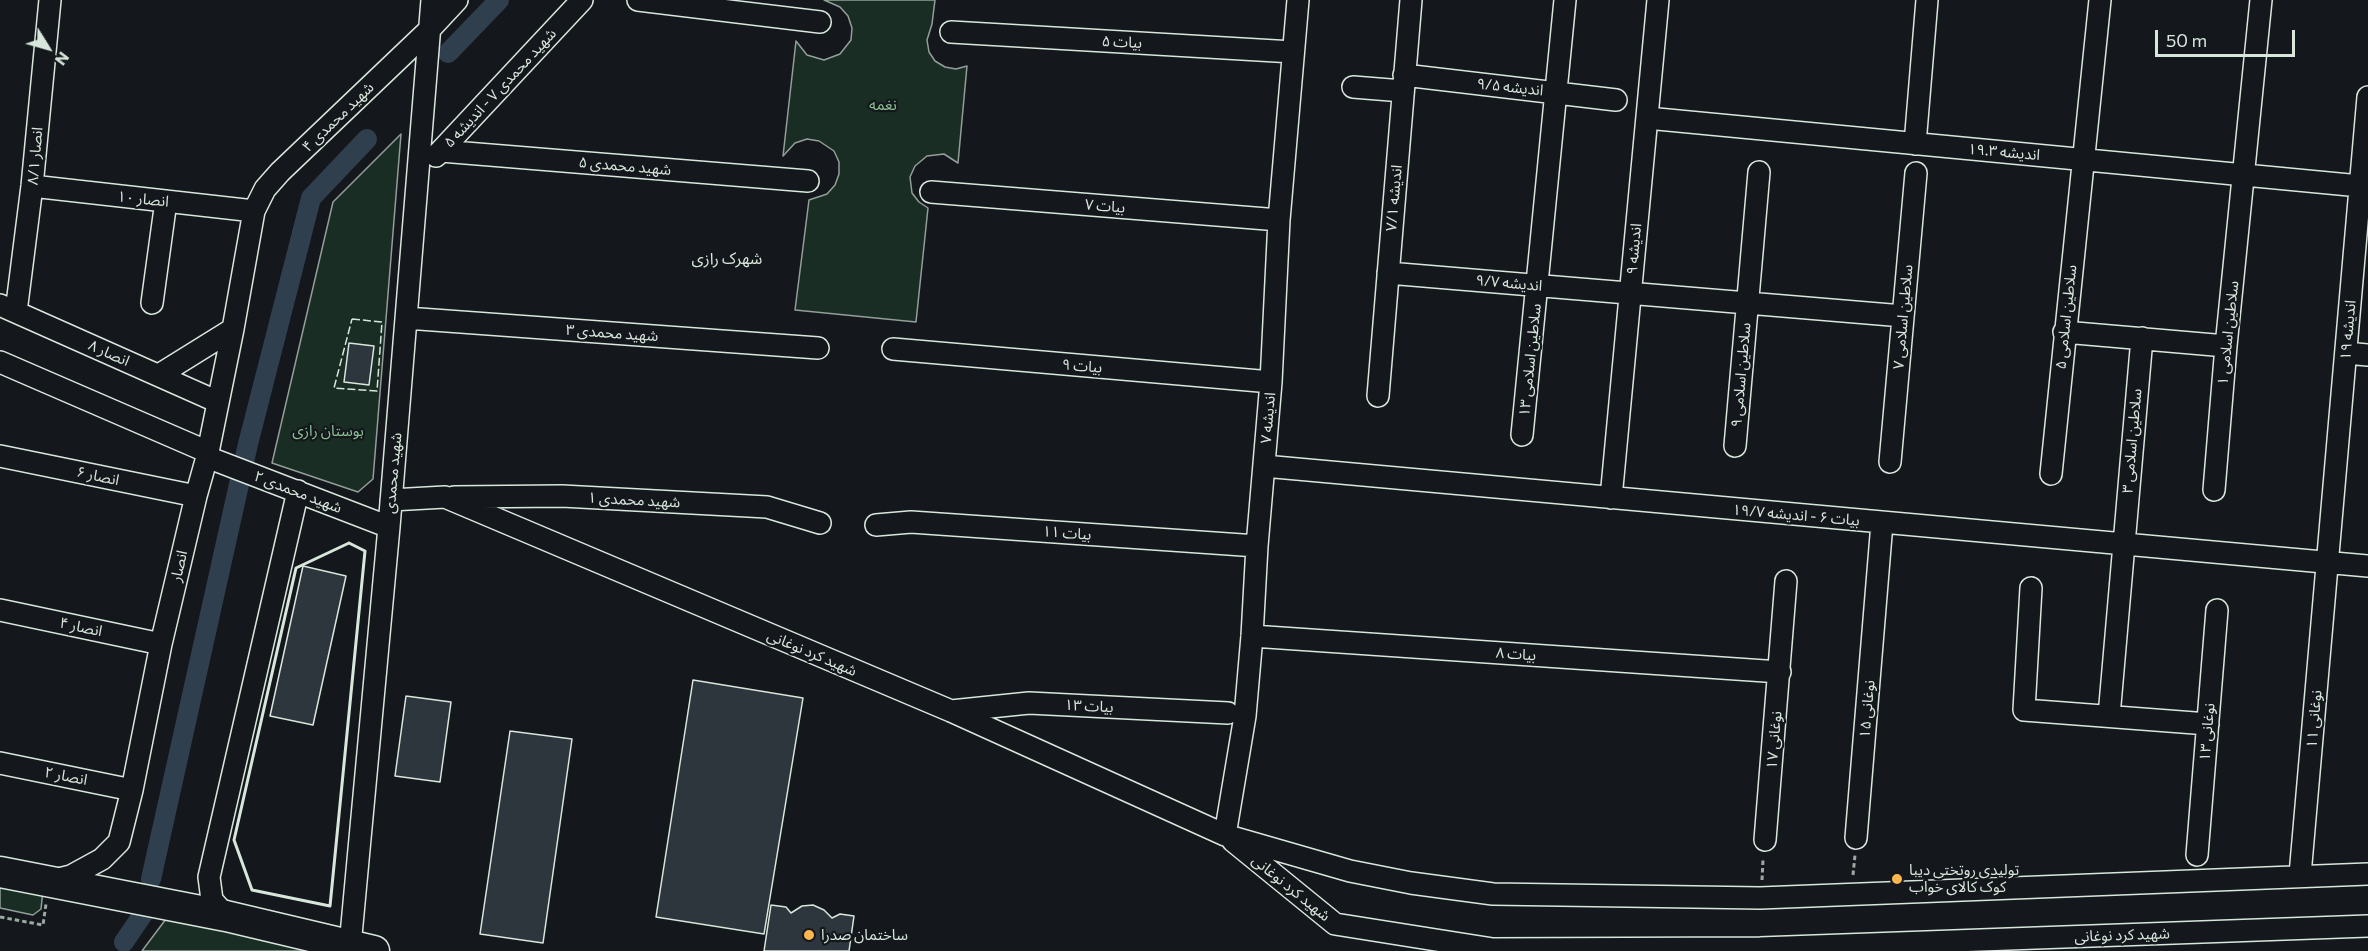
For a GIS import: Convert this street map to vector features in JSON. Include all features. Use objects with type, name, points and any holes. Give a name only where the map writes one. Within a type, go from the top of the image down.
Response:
[{"type":"highway","points":[[0,872],[226,916],[362,949]]},
{"type":"street","name":"انصار ۸/۱","points":[[8,309],[32,186],[50,0]]},
{"type":"street","name":"شهید محمدی","points":[[362,949],[389,527],[432,0]]},
{"type":"street","name":"شهید محمدی ۴","points":[[254,211],[265,189],[280,172],[429,30],[457,0]]},
{"type":"street","name":"شهید محمدی ۷ - اندیشه ۵","points":[[417,177],[582,0]]},
{"type":"street","points":[[638,0],[820,22]]},
{"type":"street","name":"اندیشه ۷","points":[[1225,835],[1245,716],[1252,636],[1271,382],[1279,220],[1298,0]]},
{"type":"street","name":"اندیشه ۷/۱","points":[[1378,396],[1411,0]]},
{"type":"street","name":"سلاطین اسلامی ۱۳","points":[[1522,435],[1565,0]]},
{"type":"street","name":"اندیشه ۹","points":[[1611,498],[1658,0]]},
{"type":"street","points":[[1915,144],[1927,0]]},
{"type":"street","name":"سلاطین اسلامی ۵","points":[[2051,474],[2100,0]]},
{"type":"street","name":"سلاطین اسلامی ۱","points":[[2214,490],[2226,346],[2261,0]]},
{"type":"street","name":"بیات ۵","points":[[951,32],[1293,52]]},
{"type":"street","name":"اندیشه ۹/۵","points":[[1353,87],[1404,83],[1555,92],[1616,100]]},
{"type":"street","name":"اندیشه ۱۹","points":[[2328,563],[2368,97]]},
{"type":"street","name":"اندیشه ۱۹.۳","points":[[1647,118],[2360,186]]},
{"type":"street","name":"شهید محمدی ۵","points":[[441,151],[808,181]]},
{"type":"street","name":"سلاطین اسلامی ۹","points":[[1735,446],[1759,172]]},
{"type":"street","name":"سلاطین اسلامی ۷","points":[[1890,462],[1916,173]]},
{"type":"street","name":"انصار ۱۰","points":[[32,186],[254,211]]},
{"type":"street","name":"بیات ۷","points":[[931,192],[1279,220]]},
{"type":"street","points":[[152,303],[166,201]]},
{"type":"street","name":"انصار","points":[[50,881],[71,876],[102,859],[119,842],[161,644],[208,454],[254,211]]},
{"type":"street","name":"اندیشه ۹/۷","points":[[1388,273],[1903,316]]},
{"type":"street","name":"انصار ۸","points":[[8,309],[218,402]]},
{"type":"street","name":"شهید محمدی ۳","points":[[406,318],[818,348]]},
{"type":"street","points":[[159,375],[233,329]]},
{"type":"street","points":[[2064,332],[2226,346]]},
{"type":"street","name":"سلاطین اسلامی ۳","points":[[2109,716],[2142,338]]},
{"type":"street","name":"بیات ۹","points":[[893,349],[1271,382]]},
{"type":"street","points":[[2346,353],[2368,355]]},
{"type":"street","points":[[0,362],[208,454]]},
{"type":"street","name":"شهید محمدی ۲","points":[[208,454],[228,465],[389,527]]},
{"type":"street","name":"انصار ۶","points":[[0,456],[196,496]]},
{"type":"street","name":"بیات ۶ - اندیشه ۱۹/۷","points":[[1264,466],[2368,566]]},
{"type":"street","points":[[226,916],[212,900],[209,877],[298,491]]},
{"type":"street","name":"شهید محمدی ۱","points":[[444,497],[562,496],[767,507],[820,523]]},
{"type":"street","name":"شهید کرد نوغانی","points":[[391,500],[444,497],[951,711],[1225,835],[1350,871],[1411,883],[1493,894],[1760,898],[2368,874]]},
{"type":"street","name":"بیات ۱۱","points":[[876,525],[911,522],[1257,546]]},
{"type":"street","name":"نوغانی ۱۵","points":[[1856,838],[1882,523]]},
{"type":"street","name":"نوغانی ۱۱","points":[[2300,875],[2328,563]]},
{"type":"street","name":"نوغانی ۱۷","points":[[1765,840],[1786,581]]},
{"type":"street","points":[[2031,588],[2024,710],[2208,724]]},
{"type":"street","name":"انصار ۴","points":[[0,610],[161,644]]},
{"type":"street","name":"نوغانی ۱۳","points":[[2197,855],[2217,610]]},
{"type":"street","name":"بیات ۸","points":[[1252,636],[1780,672]]},
{"type":"street","name":"بیات ۱۳","points":[[951,711],[1029,703],[1228,714]]},
{"type":"street","name":"انصار ۲","points":[[0,763],[132,789]]},
{"type":"street","name":"شهید کرد نوغانی","points":[[1225,835],[1335,924],[1493,949],[1760,948],[2368,926]]},
{"type":"path","points":[[1852,895],[1856,838]]},
{"type":"path","points":[[1760,898],[1765,840]]},
{"type":"path","points":[[0,917],[43,925]]},
{"type":"green space","name":"نغمه","points":[[824,0],[935,0],[927,40],[929,52],[935,61],[945,67],[956,69],[967,66],[958,163],[944,154],[927,156],[915,166],[910,177],[912,193],[928,208],[916,322],[795,310],[809,200],[827,194],[835,185],[839,174],[839,162],[834,151],[819,141],[807,139],[795,143],[783,156],[796,41],[807,55],[824,60],[840,54],[851,40],[852,28],[848,16],[840,7]]},
{"type":"green space","name":"بوستان رازی","points":[[401,134],[373,479],[358,492],[272,463],[333,202]]},
{"type":"green space","points":[[0,882],[43,890],[41,909],[33,915],[0,908]]},
{"type":"green space","points":[[169,915],[329,951],[142,951]]},
{"type":"building","points":[[349,343],[374,346],[369,385],[344,382]]},
{"type":"building","points":[[303,566],[346,576],[313,725],[270,716]]},
{"type":"building","points":[[693,680],[803,698],[764,934],[656,917]]},
{"type":"building","points":[[406,696],[451,702],[440,782],[395,776]]},
{"type":"building","points":[[510,731],[572,739],[543,943],[480,934]]},
{"type":"building","name":"ساختمان صدرا","points":[[771,905],[786,907],[791,913],[802,906],[813,905],[824,910],[832,918],[840,914],[854,916],[849,951],[764,951]]},
{"type":"waterway","points":[[448,53],[499,0]]},
{"type":"waterway","points":[[151,879],[248,444],[311,198],[367,139]]},
{"type":"waterway","points":[[124,942],[143,914]]},
{"type":"fence","points":[[352,319],[382,322],[377,391],[334,388],[352,319]]},
{"type":"wall","points":[[349,543],[365,551],[330,906],[252,890],[234,840],[296,568],[349,543]]},
{"type":"place","name":"تولیدی روتختی دیبا کوک کالای خواب","points":[[1897,879]]},
{"type":"place","name":"ساختمان صدرا","points":[[809,935]]},
{"type":"district","name":"شهرک رازی","points":[[727,259]]}]
